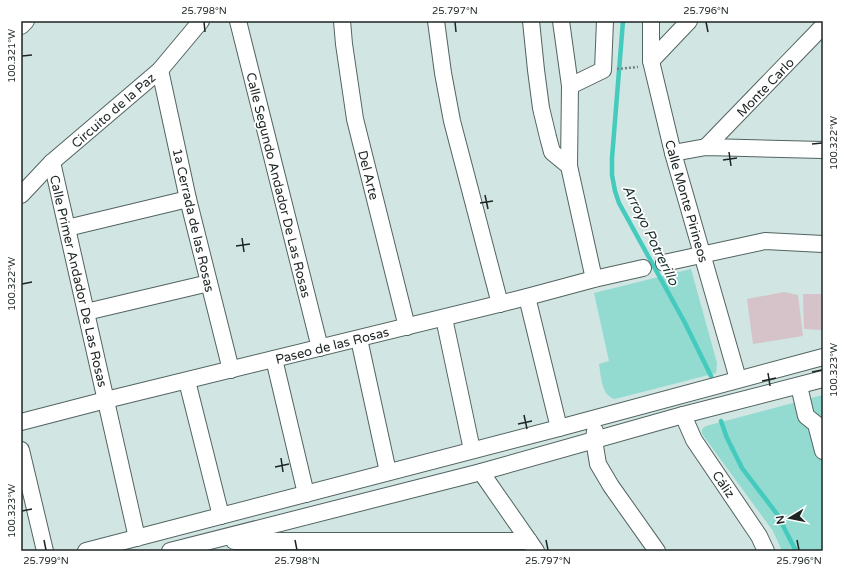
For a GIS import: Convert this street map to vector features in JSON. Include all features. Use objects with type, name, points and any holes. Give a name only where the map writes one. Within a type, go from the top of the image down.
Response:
[{"type":"street","points":[[21,26],[26,21]]},
{"type":"street","name":"Circuito de la Paz","points":[[21,196],[52,162],[160,70],[201,21]]},
{"type":"street","name":"Calle Segundo Andador De Las Rosas","points":[[238,21],[320,348]]},
{"type":"street","name":"Del Arte","points":[[342,21],[355,119],[407,327]]},
{"type":"street","points":[[436,21],[443,73],[452,121],[500,304]]},
{"type":"street","points":[[531,21],[541,108],[548,137],[552,152],[569,166]]},
{"type":"street","points":[[561,21],[570,86],[569,166],[594,279]]},
{"type":"street","points":[[570,86],[603,70],[605,21]]},
{"type":"street","name":"Calle Monte Pirineos","points":[[651,21],[646,64],[738,379]]},
{"type":"street","points":[[646,64],[689,21]]},
{"type":"street","name":"Monte Carlo","points":[[706,147],[823,26]]},
{"type":"street","name":"1a Cerrada de las Rosas","points":[[160,70],[188,199],[231,370]]},
{"type":"street","points":[[673,153],[706,147],[823,150]]},
{"type":"street","name":"Calle Primer Andador De Las Rosas","points":[[52,162],[137,538]]},
{"type":"street","points":[[67,228],[188,199]]},
{"type":"street","points":[[664,263],[765,240],[823,244]]},
{"type":"street","name":"Paseo de las Rosas","points":[[21,422],[527,298],[594,279],[643,268]]},
{"type":"street","points":[[86,312],[209,283]]},
{"type":"street","points":[[527,298],[559,428]]},
{"type":"street","points":[[444,318],[472,450]]},
{"type":"street","points":[[359,339],[388,472]]},
{"type":"street","points":[[86,551],[598,418],[823,357]]},
{"type":"street","points":[[274,359],[306,494]]},
{"type":"street","points":[[803,362],[810,383],[806,416],[816,424],[823,451]]},
{"type":"street","points":[[187,381],[221,516]]},
{"type":"street","points":[[170,551],[481,472],[594,440],[810,383]]},
{"type":"street","name":"Cáliz","points":[[683,416],[694,440],[759,536],[766,551]]},
{"type":"street","points":[[598,418],[594,440],[598,464],[611,486],[656,551]]},
{"type":"street","points":[[21,450],[45,551]]},
{"type":"street","points":[[481,472],[533,546]]},
{"type":"street","points":[[210,541],[533,546]]},
{"type":"path","points":[[611,69],[646,64]]},
{"type":"green space","points":[[691,269],[717,363],[716,373],[615,399],[610,397],[604,390],[600,374],[599,364],[609,361],[594,293]]},
{"type":"green space","points":[[823,395],[823,551],[782,551],[773,531],[704,436],[702,430],[706,426]]},
{"type":"building","points":[[784,292],[798,295],[803,336],[753,344],[747,299]]},
{"type":"building","points":[[803,294],[823,294],[823,330],[804,329]]},
{"type":"waterway","name":"Arroyo Potrerillo","points":[[623,21],[612,158],[612,175],[615,191],[619,203],[685,323],[711,376]]},
{"type":"waterway","name":"Arroyo Potrerillo","points":[[721,421],[727,438],[742,468],[777,514],[796,551]]}]
